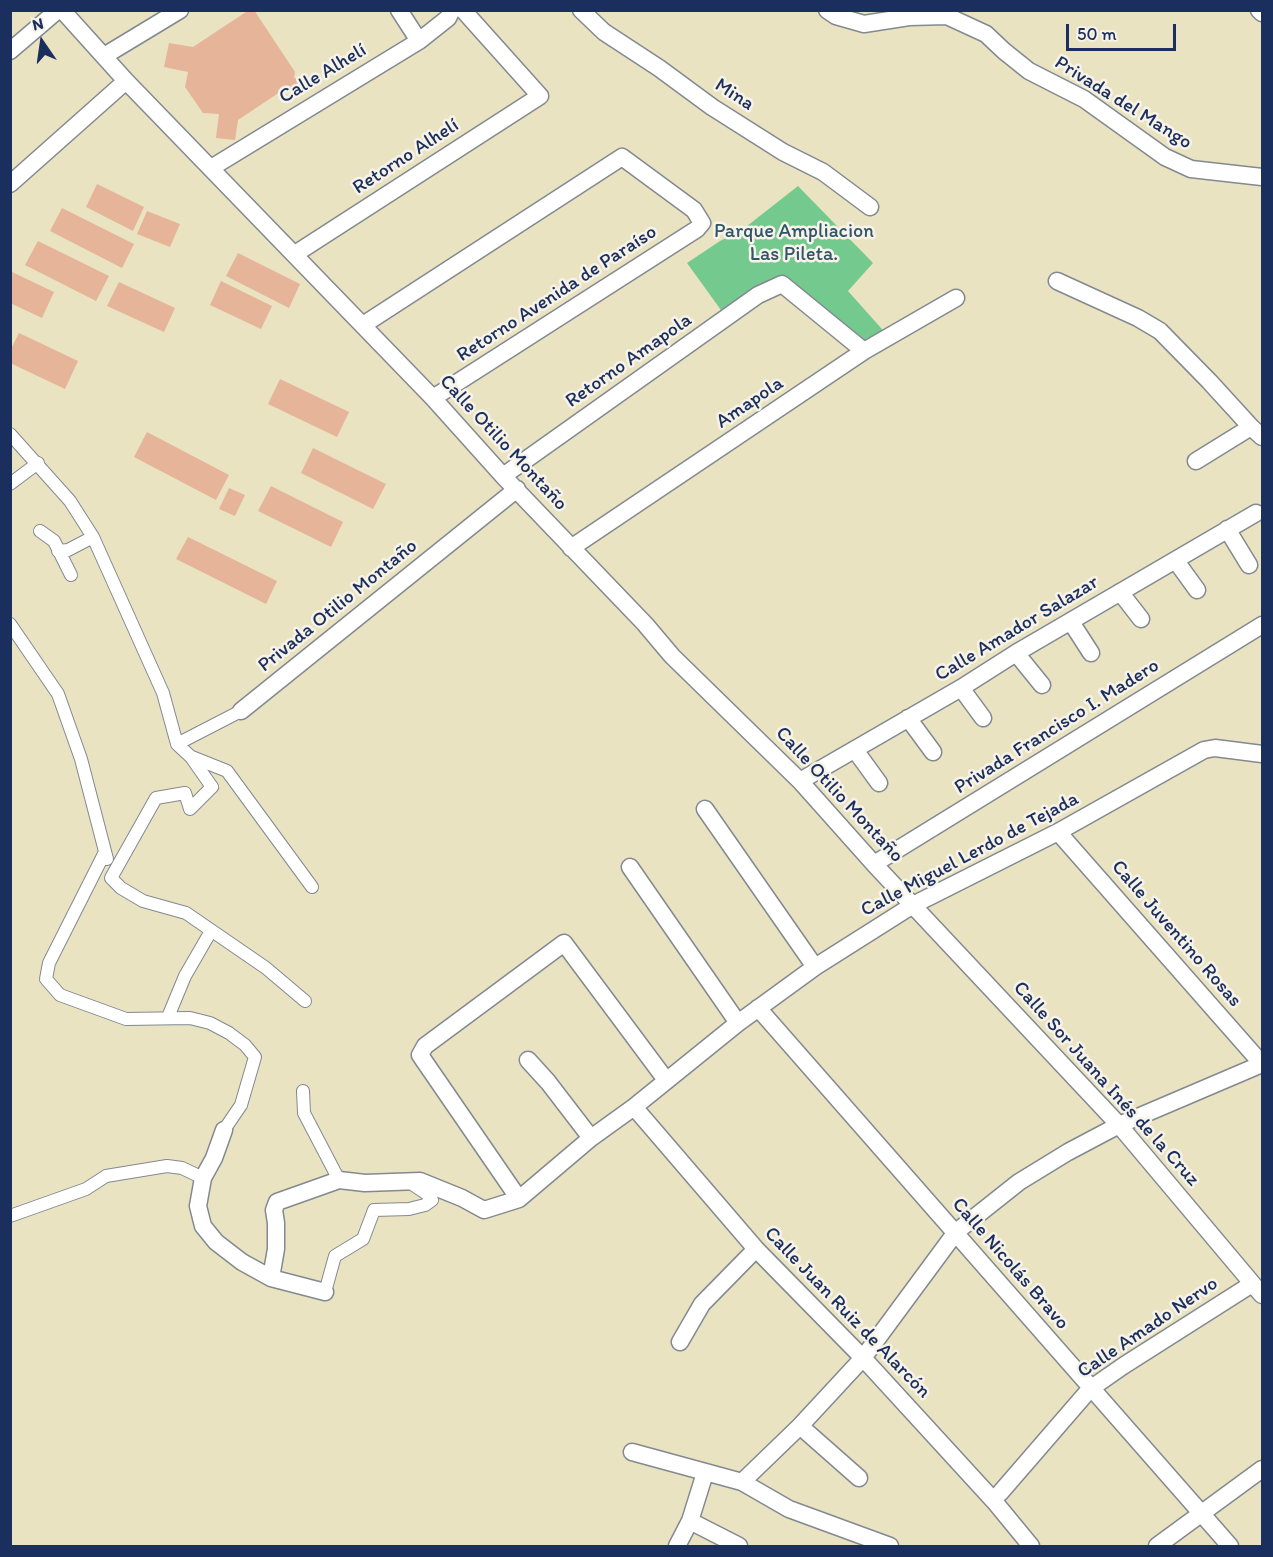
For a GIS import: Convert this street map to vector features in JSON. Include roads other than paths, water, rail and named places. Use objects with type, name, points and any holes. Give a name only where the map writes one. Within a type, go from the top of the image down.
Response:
[{"type":"street","points":[[10,51],[58,10]]},
{"type":"street","name":"Calle Otilio Montaño","points":[[62,10],[126,81],[433,398],[502,476],[645,624],[672,656],[800,781],[913,905]]},
{"type":"street","points":[[104,56],[180,10]]},
{"type":"street","points":[[399,10],[419,41]]},
{"type":"street","name":"Calle Alhelí","points":[[211,168],[419,41],[448,18],[452,10]]},
{"type":"street","name":"Retorno Alhelí","points":[[295,254],[540,96],[463,10]]},
{"type":"street","name":"Mina","points":[[581,10],[604,32],[659,68],[712,107],[783,152],[823,172],[870,207]]},
{"type":"street","name":"Privada del Mango","points":[[827,10],[836,16],[864,24],[909,17],[947,16],[986,34],[1029,70],[1084,99],[1165,157],[1191,169],[1263,177]]},
{"type":"street","points":[[10,184],[126,81]]},
{"type":"street","name":"Retorno Avenida de Paraíso","points":[[363,325],[622,157],[694,210],[702,223],[697,230],[433,398]]},
{"type":"street","points":[[1057,280],[1138,318],[1160,331],[1257,432],[1196,461]]},
{"type":"street","name":"Retorno Amapola","points":[[502,476],[758,295],[782,284],[864,351]]},
{"type":"street","name":"Amapola","points":[[571,548],[864,351],[956,298]]},
{"type":"street","points":[[10,434],[70,501],[93,537],[163,693],[177,744],[191,757],[212,787],[190,809],[185,793],[156,798],[111,878]]},
{"type":"street","points":[[10,484],[38,464]]},
{"type":"street","name":"Privada Otilio Montaño","points":[[177,744],[241,711],[517,489]]},
{"type":"street","name":"Calle Amador Salazar","points":[[800,781],[1256,513]]},
{"type":"street","points":[[1227,529],[1250,565]]},
{"type":"street","points":[[40,531],[54,541],[71,575]]},
{"type":"street","points":[[58,552],[68,550],[93,537]]},
{"type":"street","points":[[1176,561],[1197,590]]},
{"type":"street","points":[[1120,592],[1141,619]]},
{"type":"street","points":[[1071,622],[1091,653]]},
{"type":"street","points":[[10,624],[58,694],[81,759],[111,878],[121,888],[143,901],[186,913],[266,968],[305,1001]]},
{"type":"street","name":"Privada Francisco I. Madero","points":[[874,864],[1263,625]]},
{"type":"street","points":[[1016,653],[1042,685]]},
{"type":"street","points":[[961,688],[983,718]]},
{"type":"street","points":[[908,718],[933,752]]},
{"type":"street","name":"Calle Miguel Lerdo de Tejada","points":[[519,1199],[591,1138],[758,1008],[815,967],[913,905],[1058,832],[1204,750],[1215,748],[1261,757]]},
{"type":"street","points":[[855,750],[879,783]]},
{"type":"street","points":[[191,757],[227,771],[312,887]]},
{"type":"street","points":[[705,809],[815,967]]},
{"type":"street","name":"Calle Juventino Rosas","points":[[1058,832],[1262,1064]]},
{"type":"street","points":[[105,852],[49,963],[46,979],[60,995],[126,1019],[190,1018],[210,1023],[245,1045],[255,1057],[241,1105],[224,1130],[214,1158],[203,1178],[198,1206],[203,1226],[216,1242],[242,1262],[271,1278],[325,1292],[335,1256],[363,1239],[374,1210],[409,1209],[425,1205],[432,1200],[430,1196],[408,1181]]},
{"type":"street","points":[[630,867],[738,1023]]},
{"type":"street","name":"Calle Sor Juana Inés de la Cruz","points":[[913,905],[1119,1125],[1257,1289]]},
{"type":"street","points":[[168,1017],[185,976],[211,931]]},
{"type":"street","points":[[271,1278],[276,1249],[274,1210],[277,1202],[339,1180],[365,1184],[420,1181],[462,1198],[484,1210],[519,1199],[420,1056],[425,1046],[564,943],[666,1080]]},
{"type":"street","name":"Calle Nicolás Bravo","points":[[758,1008],[1230,1546]]},
{"type":"street","points":[[528,1060],[591,1138]]},
{"type":"street","points":[[742,1482],[800,1426],[863,1358],[956,1233],[1019,1182],[1119,1125],[1262,1064]]},
{"type":"street","points":[[303,1091],[304,1113],[339,1180]]},
{"type":"street","name":"Calle Juan Ruiz de Alarcón","points":[[633,1107],[756,1249],[863,1358],[994,1501],[1031,1546]]},
{"type":"street","points":[[10,1216],[86,1189],[106,1176],[167,1166],[182,1167],[203,1178]]},
{"type":"street","points":[[680,1342],[702,1304],[756,1249]]},
{"type":"street","name":"Calle Amado Nervo","points":[[1000,1493],[1090,1389],[1123,1366],[1257,1289]]},
{"type":"street","points":[[800,1426],[859,1478]]},
{"type":"street","points":[[632,1452],[742,1482],[789,1509],[890,1546]]},
{"type":"street","points":[[1157,1546],[1263,1469]]},
{"type":"street","points":[[677,1546],[690,1521],[705,1473]]},
{"type":"street","points":[[690,1521],[739,1546]]},
{"type":"park label","name":"Parque Ampliacion Las Pileta.","points":[[794,244]]}]
